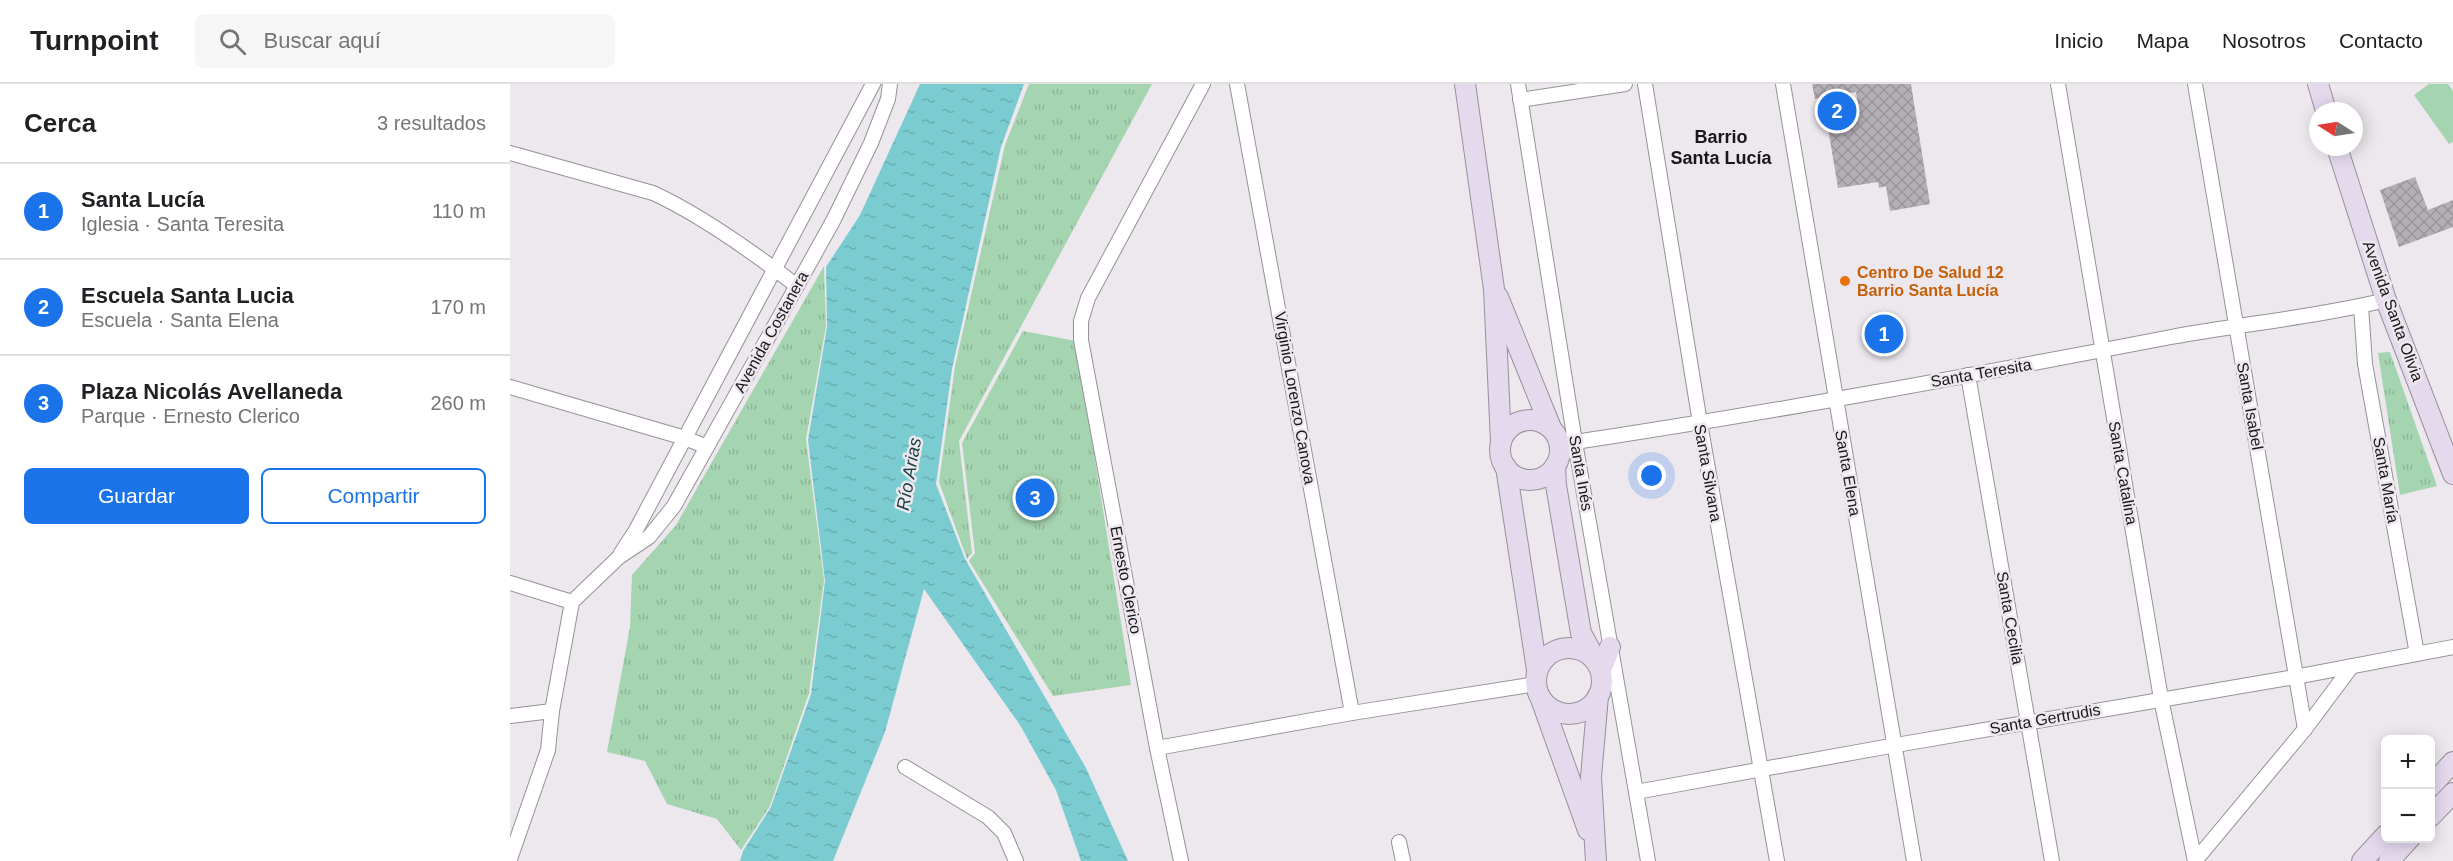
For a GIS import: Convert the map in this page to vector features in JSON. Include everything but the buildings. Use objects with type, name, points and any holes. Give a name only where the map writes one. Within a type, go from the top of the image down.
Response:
[{"type":"main road","points":[[1465,84],[1494,289],[1502,459],[1512,474],[1530,480],[1540,478],[1557,463]]},
{"type":"main road","points":[[2318,84],[2323,102]]},
{"type":"main road","name":"Avenida Santa Olivia","points":[[2340,156],[2386,300],[2453,474]]},
{"type":"main road","points":[[1494,289],[1561,436],[1556,485],[1581,633],[1603,680]]},
{"type":"main road","points":[[1501,442],[1513,425],[1532,420],[1561,436]]},
{"type":"main road","points":[[1506,467],[1538,685],[1595,853]]},
{"type":"main road","points":[[1569,647],[1580,649],[1603,680],[1591,705],[1571,714],[1549,707],[1538,685],[1550,653],[1569,647]]},
{"type":"main road","points":[[1595,853],[1592,777],[1603,680],[1610,647]]},
{"type":"main road","points":[[2435,782],[2453,762]]},
{"type":"main road","points":[[2435,812],[2453,793]]},
{"type":"main road","points":[[2362,861],[2381,840]]},
{"type":"main road","points":[[2389,861],[2405,843]]},
{"type":"street","name":"Avenida Costanera","points":[[619,557],[636,530],[873,84]]},
{"type":"street","name":"Avenida Costanera","points":[[572,602],[619,557],[649,537],[674,506],[833,222],[871,143],[888,99],[890,84]]},
{"type":"street","name":"Ernesto Clerico","points":[[1181,861],[1157,748],[1081,340],[1081,321],[1088,298],[1203,84]]},
{"type":"street","name":"Virginio Lorenzo Canova","points":[[1237,84],[1352,713]]},
{"type":"street","name":"Santa Inés","points":[[1518,84],[1561,436],[1610,647]]},
{"type":"street","points":[[1520,100],[1625,84]]},
{"type":"street","name":"Santa Silvana","points":[[1645,84],[1700,423],[1777,861]]},
{"type":"street","name":"Santa Elena","points":[[1783,84],[1914,861]]},
{"type":"street","name":"Santa Catalina","points":[[2058,84],[2161,699],[2195,861]]},
{"type":"street","name":"Santa Isabel","points":[[2195,84],[2305,729]]},
{"type":"street","points":[[510,153],[653,193],[675,203],[774,268],[797,286]]},
{"type":"street","name":"Santa Teresita","points":[[1561,436],[1700,423],[2236,325],[2361,306],[2386,300]]},
{"type":"street","name":"Santa María","points":[[2361,306],[2365,364],[2417,654]]},
{"type":"street","name":"Santa Cecilia","points":[[1968,375],[2052,861]]},
{"type":"street","points":[[510,387],[685,438],[707,447]]},
{"type":"street","points":[[510,583],[572,602],[552,711],[548,750],[510,858]]},
{"type":"street","name":"Santa Gertrudis","points":[[1636,792],[2295,677],[2453,647]]},
{"type":"street","points":[[2195,861],[2305,729],[2352,666]]},
{"type":"street","points":[[1603,680],[1636,792],[1647,861]]},
{"type":"street","points":[[1157,748],[1352,713],[1538,685]]},
{"type":"street","points":[[510,716],[552,711]]},
{"type":"street","points":[[905,767],[988,817],[1004,833],[1016,861]]},
{"type":"street","points":[[1399,842],[1403,861]]},
{"type":"green space","points":[[1029,84],[1152,84],[959,441],[972,553],[967,559],[939,482],[955,366],[1005,145]]},
{"type":"green space","points":[[2429,84],[2448,84],[2453,91],[2453,142],[2449,144],[2414,95]]},
{"type":"green space","points":[[824,266],[826,326],[806,439],[824,580],[809,693],[770,806],[741,850],[717,819],[667,804],[645,761],[607,752],[630,627],[632,575],[676,525]]},
{"type":"green space","points":[[1023,331],[1076,341],[1131,685],[1053,696],[969,561],[975,553],[962,443]]},
{"type":"green space","points":[[2390,352],[2437,486],[2400,495],[2378,353]]},
{"type":"water","name":"Río Arias","points":[[920,84],[1024,84],[1001,147],[952,369],[936,484],[965,559],[1086,768],[1128,861],[1081,861],[1056,790],[1020,725],[924,589],[885,732],[833,861],[740,861],[743,851],[771,807],[811,694],[825,581],[808,440],[827,327],[826,267],[860,215]]},
{"type":"place","name":"Escuela Santa Lucia","points":[[1837,111]]},
{"type":"place","name":"Centro De Salud 12 Barrio Santa Lucía","points":[[1845,281]]},
{"type":"place","name":"Santa Lucía","points":[[1884,334]]},
{"type":"place","name":"Plaza Nicolás Avellaneda","points":[[1035,498]]},
{"type":"district","name":"Barrio Santa Lucía","points":[[1721,147]]}]
